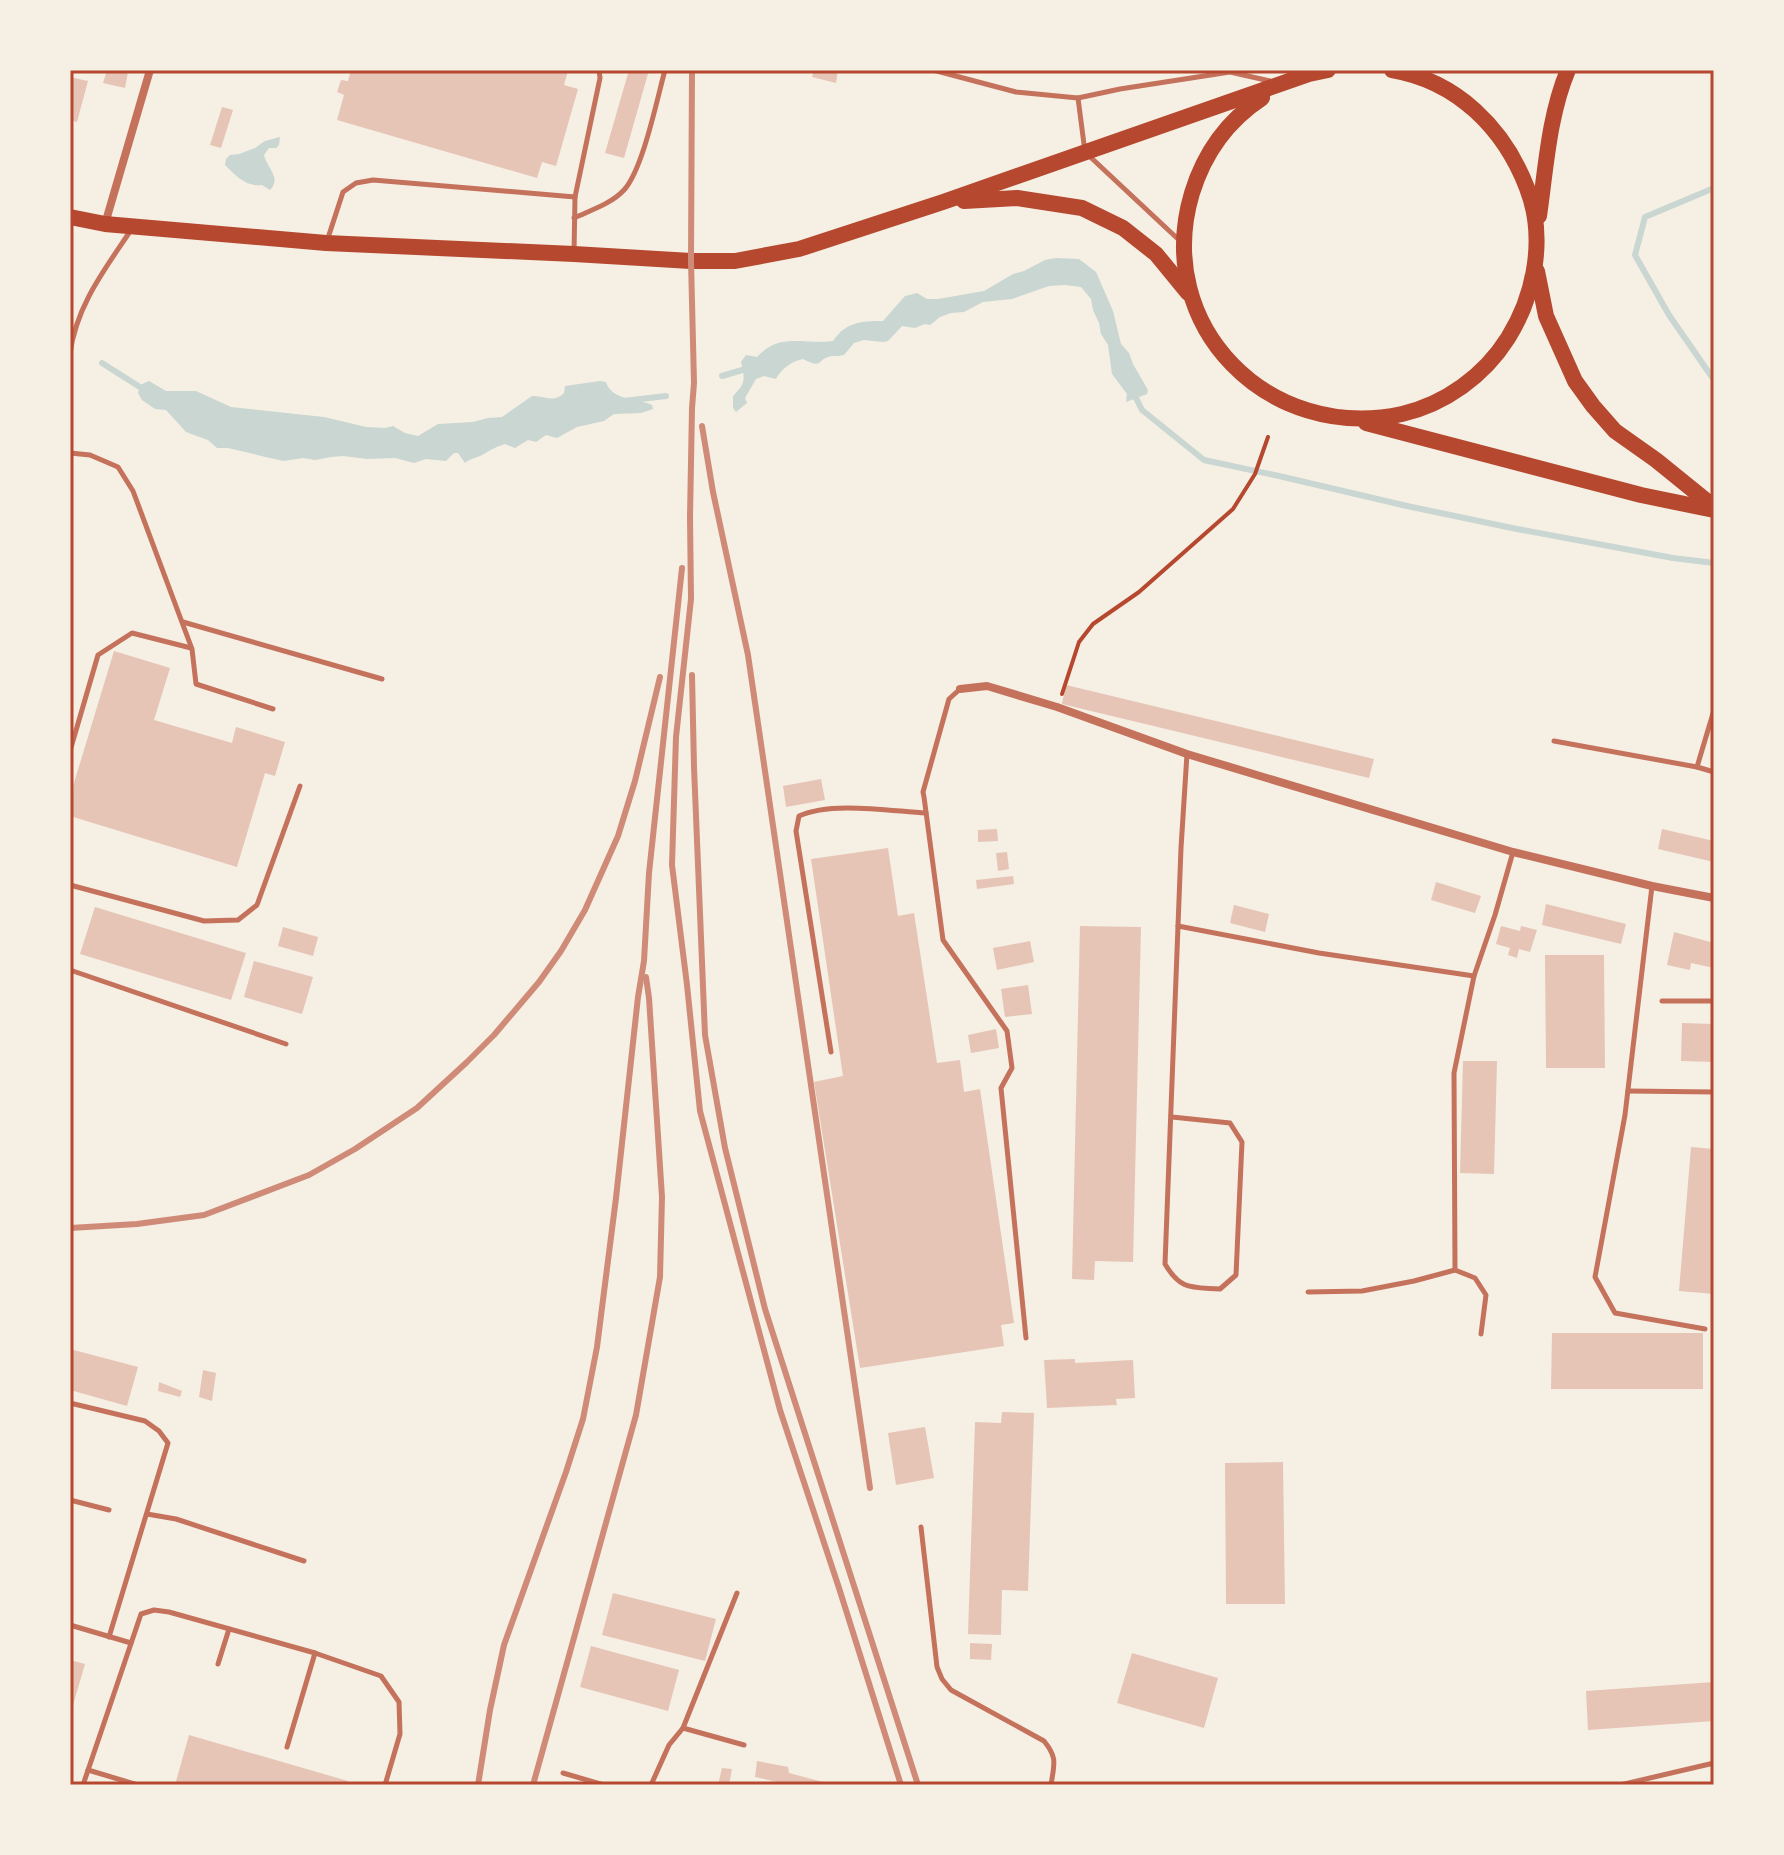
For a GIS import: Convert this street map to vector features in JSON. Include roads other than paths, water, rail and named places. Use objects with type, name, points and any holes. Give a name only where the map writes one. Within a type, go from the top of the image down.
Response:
[{"type":"main road","points":[[70,217],[133,227],[326,243],[735,261],[799,249],[1283,84],[1308,72],[1328,70]]},
{"type":"main road","points":[[1402,70],[1456,95],[1487,120],[1519,166],[1530,196],[1536,233]]},
{"type":"main road","points":[[1283,84],[1246,108],[1227,127],[1198,174],[1186,212],[1184,244],[1186,275],[1192,297],[1214,342],[1233,366],[1253,384],[1295,407],[1334,418],[1383,418],[1414,411],[1466,384],[1500,350],[1517,323],[1529,294],[1552,125],[1568,70]]},
{"type":"main road","points":[[943,202],[1017,198],[1082,208],[1123,228],[1156,254],[1192,297]]},
{"type":"main road","points":[[1535,263],[1546,316],[1575,381],[1593,406],[1615,431],[1714,508]]},
{"type":"main road","points":[[1353,419],[1641,495],[1714,508]]},
{"type":"street","points":[[105,224],[150,70]]},
{"type":"street","points":[[960,689],[987,686],[1057,707],[1187,754],[1513,852],[1714,898]]},
{"type":"lane","points":[[574,254],[575,197],[600,78],[599,70]]},
{"type":"lane","points":[[574,218],[604,205],[625,189],[638,167],[665,70]]},
{"type":"lane","points":[[933,70],[1016,92],[1078,98],[1232,71],[1283,84]]},
{"type":"lane","points":[[1078,98],[1085,152],[1184,244]]},
{"type":"lane","points":[[326,243],[343,192],[356,183],[373,180],[575,197]]},
{"type":"lane","points":[[70,354],[88,295],[133,227]]},
{"type":"lane","points":[[70,453],[90,455],[118,467],[133,491],[192,649],[196,684],[273,709]]},
{"type":"lane","points":[[182,622],[382,679]]},
{"type":"lane","points":[[70,751],[98,655],[132,633],[192,649]]},
{"type":"lane","points":[[960,689],[949,699],[923,792],[943,940],[1007,1031],[1012,1068],[1001,1088],[1026,1338]]},
{"type":"lane","points":[[1697,767],[1714,710]]},
{"type":"lane","points":[[1554,741],[1714,772]]},
{"type":"lane","points":[[1172,1117],[1230,1123],[1242,1142],[1236,1275],[1220,1289],[1186,1287],[1174,1279],[1165,1264],[1187,754]]},
{"type":"lane","points":[[70,885],[204,921],[238,920],[257,905],[300,786]]},
{"type":"lane","points":[[831,1052],[796,831],[799,816],[813,809],[926,813]]},
{"type":"lane","points":[[1455,1270],[1454,1073],[1474,976],[1513,852]]},
{"type":"lane","points":[[1652,886],[1625,1115],[1595,1277],[1615,1313],[1705,1329]]},
{"type":"lane","points":[[1178,926],[1319,953],[1474,976]]},
{"type":"lane","points":[[70,970],[286,1044]]},
{"type":"lane","points":[[1662,1001],[1714,1001]]},
{"type":"lane","points":[[1628,1091],[1714,1092]]},
{"type":"lane","points":[[1308,1292],[1362,1291],[1455,1270],[1475,1278],[1486,1295],[1481,1334]]},
{"type":"lane","points":[[70,1403],[145,1421],[159,1431],[168,1443],[109,1637]]},
{"type":"lane","points":[[70,1500],[109,1510]]},
{"type":"lane","points":[[147,1514],[176,1519],[304,1561]]},
{"type":"lane","points":[[921,1527],[937,1667],[942,1679],[951,1690],[1044,1741],[1053,1751],[1051,1785]]},
{"type":"lane","points":[[651,1785],[669,1745],[683,1728],[737,1593]]},
{"type":"lane","points":[[83,1785],[141,1614],[154,1610],[315,1653],[381,1676],[399,1702],[400,1734],[385,1785]]},
{"type":"lane","points":[[70,1625],[131,1643]]},
{"type":"lane","points":[[218,1664],[229,1629]]},
{"type":"lane","points":[[287,1747],[315,1653]]},
{"type":"lane","points":[[683,1728],[744,1745]]},
{"type":"lane","points":[[1620,1785],[1714,1763]]},
{"type":"lane","points":[[88,1770],[138,1785]]},
{"type":"lane","points":[[563,1773],[604,1785]]},
{"type":"waterway","points":[[1714,188],[1645,217],[1635,255],[1669,315],[1714,380]]},
{"type":"waterway","points":[[102,363],[143,389]]},
{"type":"waterway","points":[[722,376],[749,368]]},
{"type":"waterway","points":[[1133,392],[1142,410],[1204,460],[1517,529],[1714,563]]},
{"type":"waterway","points":[[624,401],[666,396]]},
{"type":"railway","points":[[692,70],[694,383],[691,599],[676,737],[672,865],[700,1111],[780,1410],[901,1785]]},
{"type":"railway","points":[[702,426],[748,655],[870,1488]]},
{"type":"railway","points":[[478,1785],[504,1645],[583,1419],[597,1347],[644,961],[649,873],[682,568]]},
{"type":"railway","points":[[692,675],[705,1035],[725,1148],[765,1309],[918,1785]]},
{"type":"railway","points":[[70,1228],[137,1224],[204,1215],[309,1175],[417,1108],[467,1062],[539,982],[585,910],[618,836],[660,677]]},
{"type":"railway","points":[[533,1785],[636,1415],[660,1277],[662,1197],[646,977]]}]
